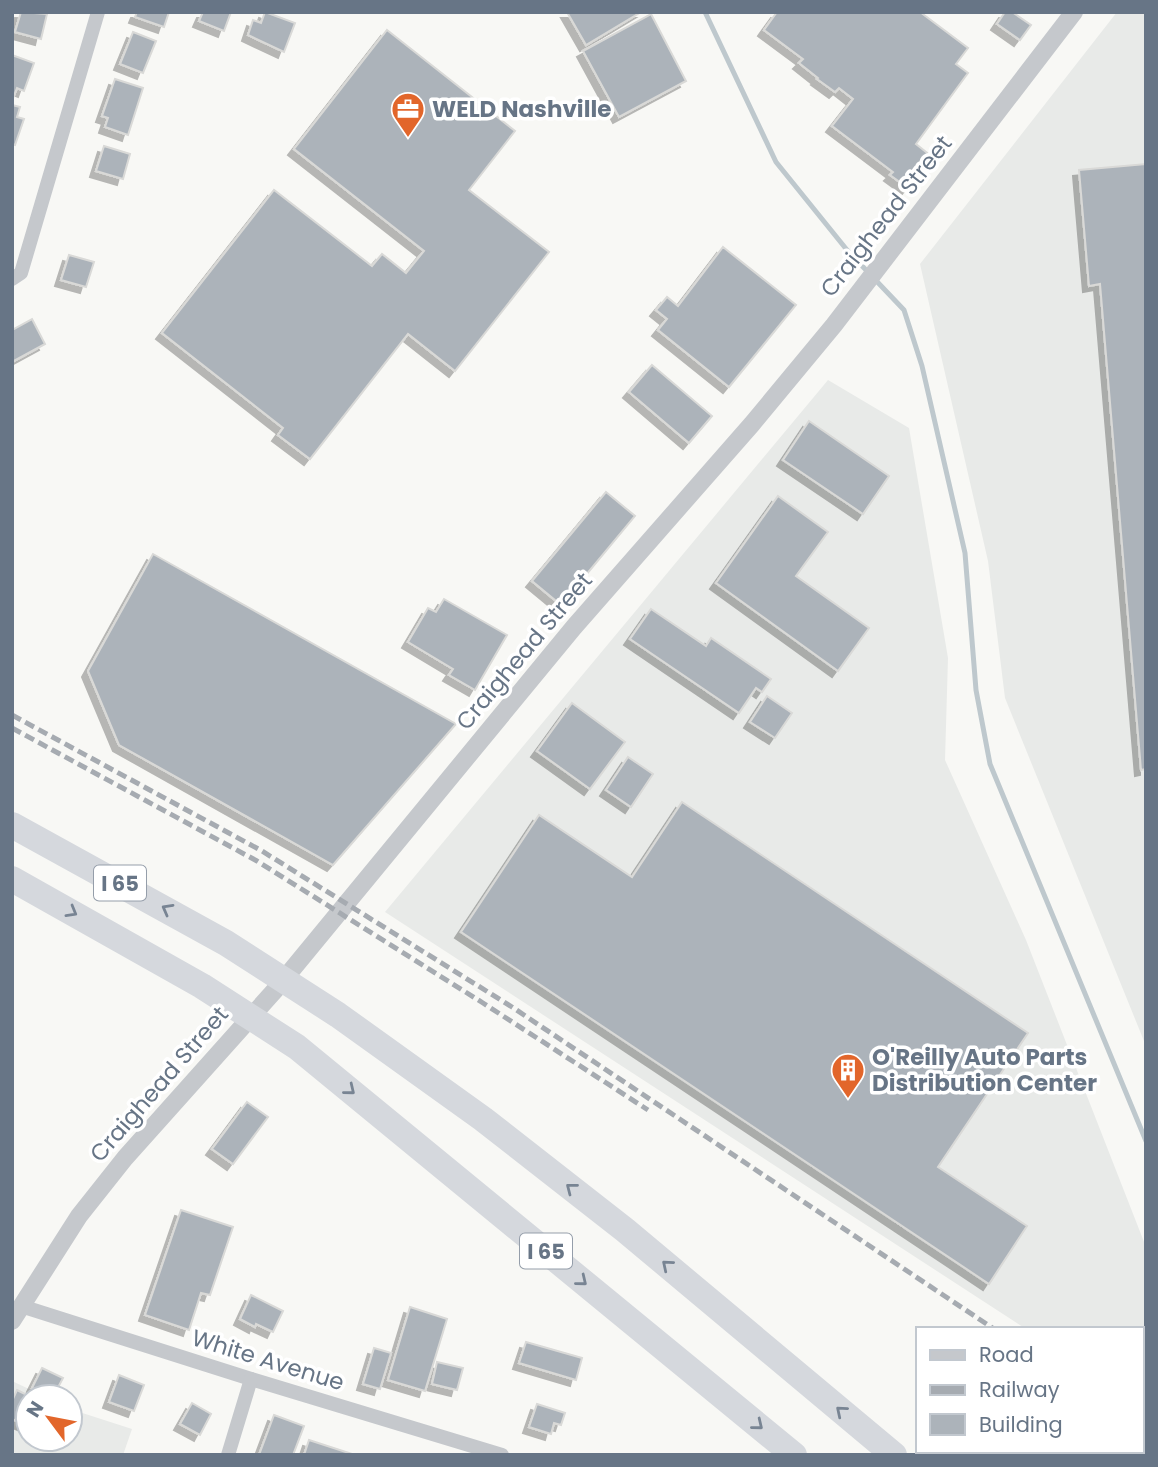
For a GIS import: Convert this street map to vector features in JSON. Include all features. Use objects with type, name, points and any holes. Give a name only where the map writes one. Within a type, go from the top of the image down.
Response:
[{"type":"highway","name":"I 65","points":[[12,825],[226,943],[338,1015],[483,1119],[625,1230],[894,1455]]},
{"type":"highway","name":"I 65","points":[[12,879],[202,986],[297,1047],[794,1455]]},
{"type":"street","points":[[12,279],[21,273],[98,12]]},
{"type":"street","name":"Craighead Street","points":[[17,1314],[79,1216],[125,1158],[276,989],[557,646],[736,444],[842,314],[1074,12]]},
{"type":"street","name":"White Avenue","points":[[17,1314],[502,1455]]},
{"type":"street","points":[[228,1455],[251,1380]]},
{"type":"shaded area","points":[[1117,12],[1146,12],[1146,1046],[1005,698],[988,561],[920,264]]},
{"type":"shaded area","points":[[828,380],[909,428],[948,658],[945,760],[1026,940],[1146,1247],[1146,1402],[1144,1327],[1023,1327],[385,912]]},
{"type":"shaded area","points":[[12,1381],[16,1383],[14,1383],[14,1453],[84,1453],[84,1414],[132,1429],[123,1455],[12,1455]]},
{"type":"building","points":[[21,12],[47,14],[41,39],[15,32]]},
{"type":"building","points":[[137,12],[169,12],[164,27],[135,17]]},
{"type":"building","points":[[203,12],[231,12],[224,31],[199,21]]},
{"type":"building","points":[[265,12],[295,23],[284,52],[248,35],[253,20],[261,23]]},
{"type":"building","points":[[567,12],[641,12],[586,45]]},
{"type":"building","points":[[777,12],[920,12],[968,48],[956,64],[968,73],[916,144],[931,156],[908,188],[890,175],[893,172],[832,126],[853,99],[839,88],[835,92],[817,79],[799,63],[803,59],[764,30]]},
{"type":"building","points":[[1005,12],[1012,12],[1031,25],[1020,40],[997,24]]},
{"type":"building","points":[[651,14],[686,81],[619,117],[583,51]]},
{"type":"building","points":[[387,30],[515,131],[469,190],[549,252],[455,371],[408,334],[310,459],[278,435],[283,428],[162,333],[274,190],[372,266],[382,254],[406,273],[424,251],[294,149]]},
{"type":"building","points":[[133,32],[156,41],[143,73],[120,64]]},
{"type":"building","points":[[12,55],[34,63],[24,91],[17,88],[13,98]]},
{"type":"building","points":[[115,79],[143,88],[128,135],[105,127],[108,118],[102,116]]},
{"type":"building","points":[[12,105],[20,107],[17,117],[24,119],[15,145],[12,144]]},
{"type":"building","points":[[104,146],[130,154],[123,179],[96,171]]},
{"type":"building","points":[[1146,164],[1146,769],[1141,770],[1100,284],[1089,286],[1079,170]]},
{"type":"building","points":[[723,247],[796,305],[729,387],[658,330],[667,319],[656,310],[667,297],[678,306]]},
{"type":"building","points":[[69,255],[94,262],[86,287],[61,280]]},
{"type":"building","points":[[32,319],[45,344],[12,362],[12,330]]},
{"type":"building","points":[[652,365],[712,416],[689,443],[629,392]]},
{"type":"building","points":[[809,421],[889,476],[863,514],[783,460]]},
{"type":"building","points":[[606,492],[635,516],[561,605],[532,581]]},
{"type":"building","points":[[778,496],[828,532],[796,576],[869,628],[838,671],[716,583]]},
{"type":"building","points":[[153,554],[456,724],[333,865],[119,745],[88,671]]},
{"type":"building","points":[[444,599],[507,635],[475,690],[449,675],[453,669],[408,642],[428,608],[436,612]]},
{"type":"building","points":[[651,609],[706,646],[711,638],[771,679],[762,692],[756,688],[739,713],[630,639]]},
{"type":"building","points":[[767,696],[792,713],[775,738],[750,722]]},
{"type":"building","points":[[572,703],[625,742],[590,789],[537,751]]},
{"type":"building","points":[[628,757],[653,774],[631,807],[606,790]]},
{"type":"building","name":"O'Reilly Auto Parts Distribution Center","points":[[682,802],[1028,1033],[938,1167],[1027,1226],[989,1284],[461,932],[539,815],[632,877]]},
{"type":"building","points":[[247,1102],[268,1117],[233,1164],[212,1149]]},
{"type":"building","points":[[181,1210],[233,1227],[210,1295],[201,1293],[189,1330],[145,1315]]},
{"type":"building","points":[[251,1295],[283,1311],[273,1332],[240,1319]]},
{"type":"building","points":[[410,1307],[447,1319],[425,1391],[388,1380]]},
{"type":"building","points":[[526,1342],[582,1358],[576,1380],[519,1363]]},
{"type":"building","points":[[374,1348],[391,1353],[380,1389],[363,1384]]},
{"type":"building","points":[[437,1362],[463,1368],[457,1390],[432,1384]]},
{"type":"building","points":[[42,1368],[63,1378],[60,1383],[34,1383]]},
{"type":"building","points":[[119,1375],[144,1385],[134,1411],[109,1402]]},
{"type":"building","points":[[14,1397],[14,1420],[12,1419]]},
{"type":"building","points":[[192,1403],[211,1414],[200,1435],[180,1424]]},
{"type":"building","points":[[537,1404],[565,1413],[561,1425],[554,1423],[551,1434],[529,1427]]},
{"type":"building","points":[[274,1415],[304,1426],[293,1455],[259,1455]]},
{"type":"building","points":[[309,1440],[355,1455],[304,1455]]},
{"type":"waterway","points":[[705,12],[776,162],[847,250],[904,310],[922,366],[965,553],[976,690],[990,764],[1146,1141]]},
{"type":"railway","points":[[12,715],[262,851],[512,1007],[991,1327]]},
{"type":"railway","points":[[12,728],[257,861],[648,1110]]},
{"type":"place","name":"WELD Nashville","points":[[408,139]]},
{"type":"place","name":"O'Reilly Auto Parts Distribution Center","points":[[848,1100]]}]
